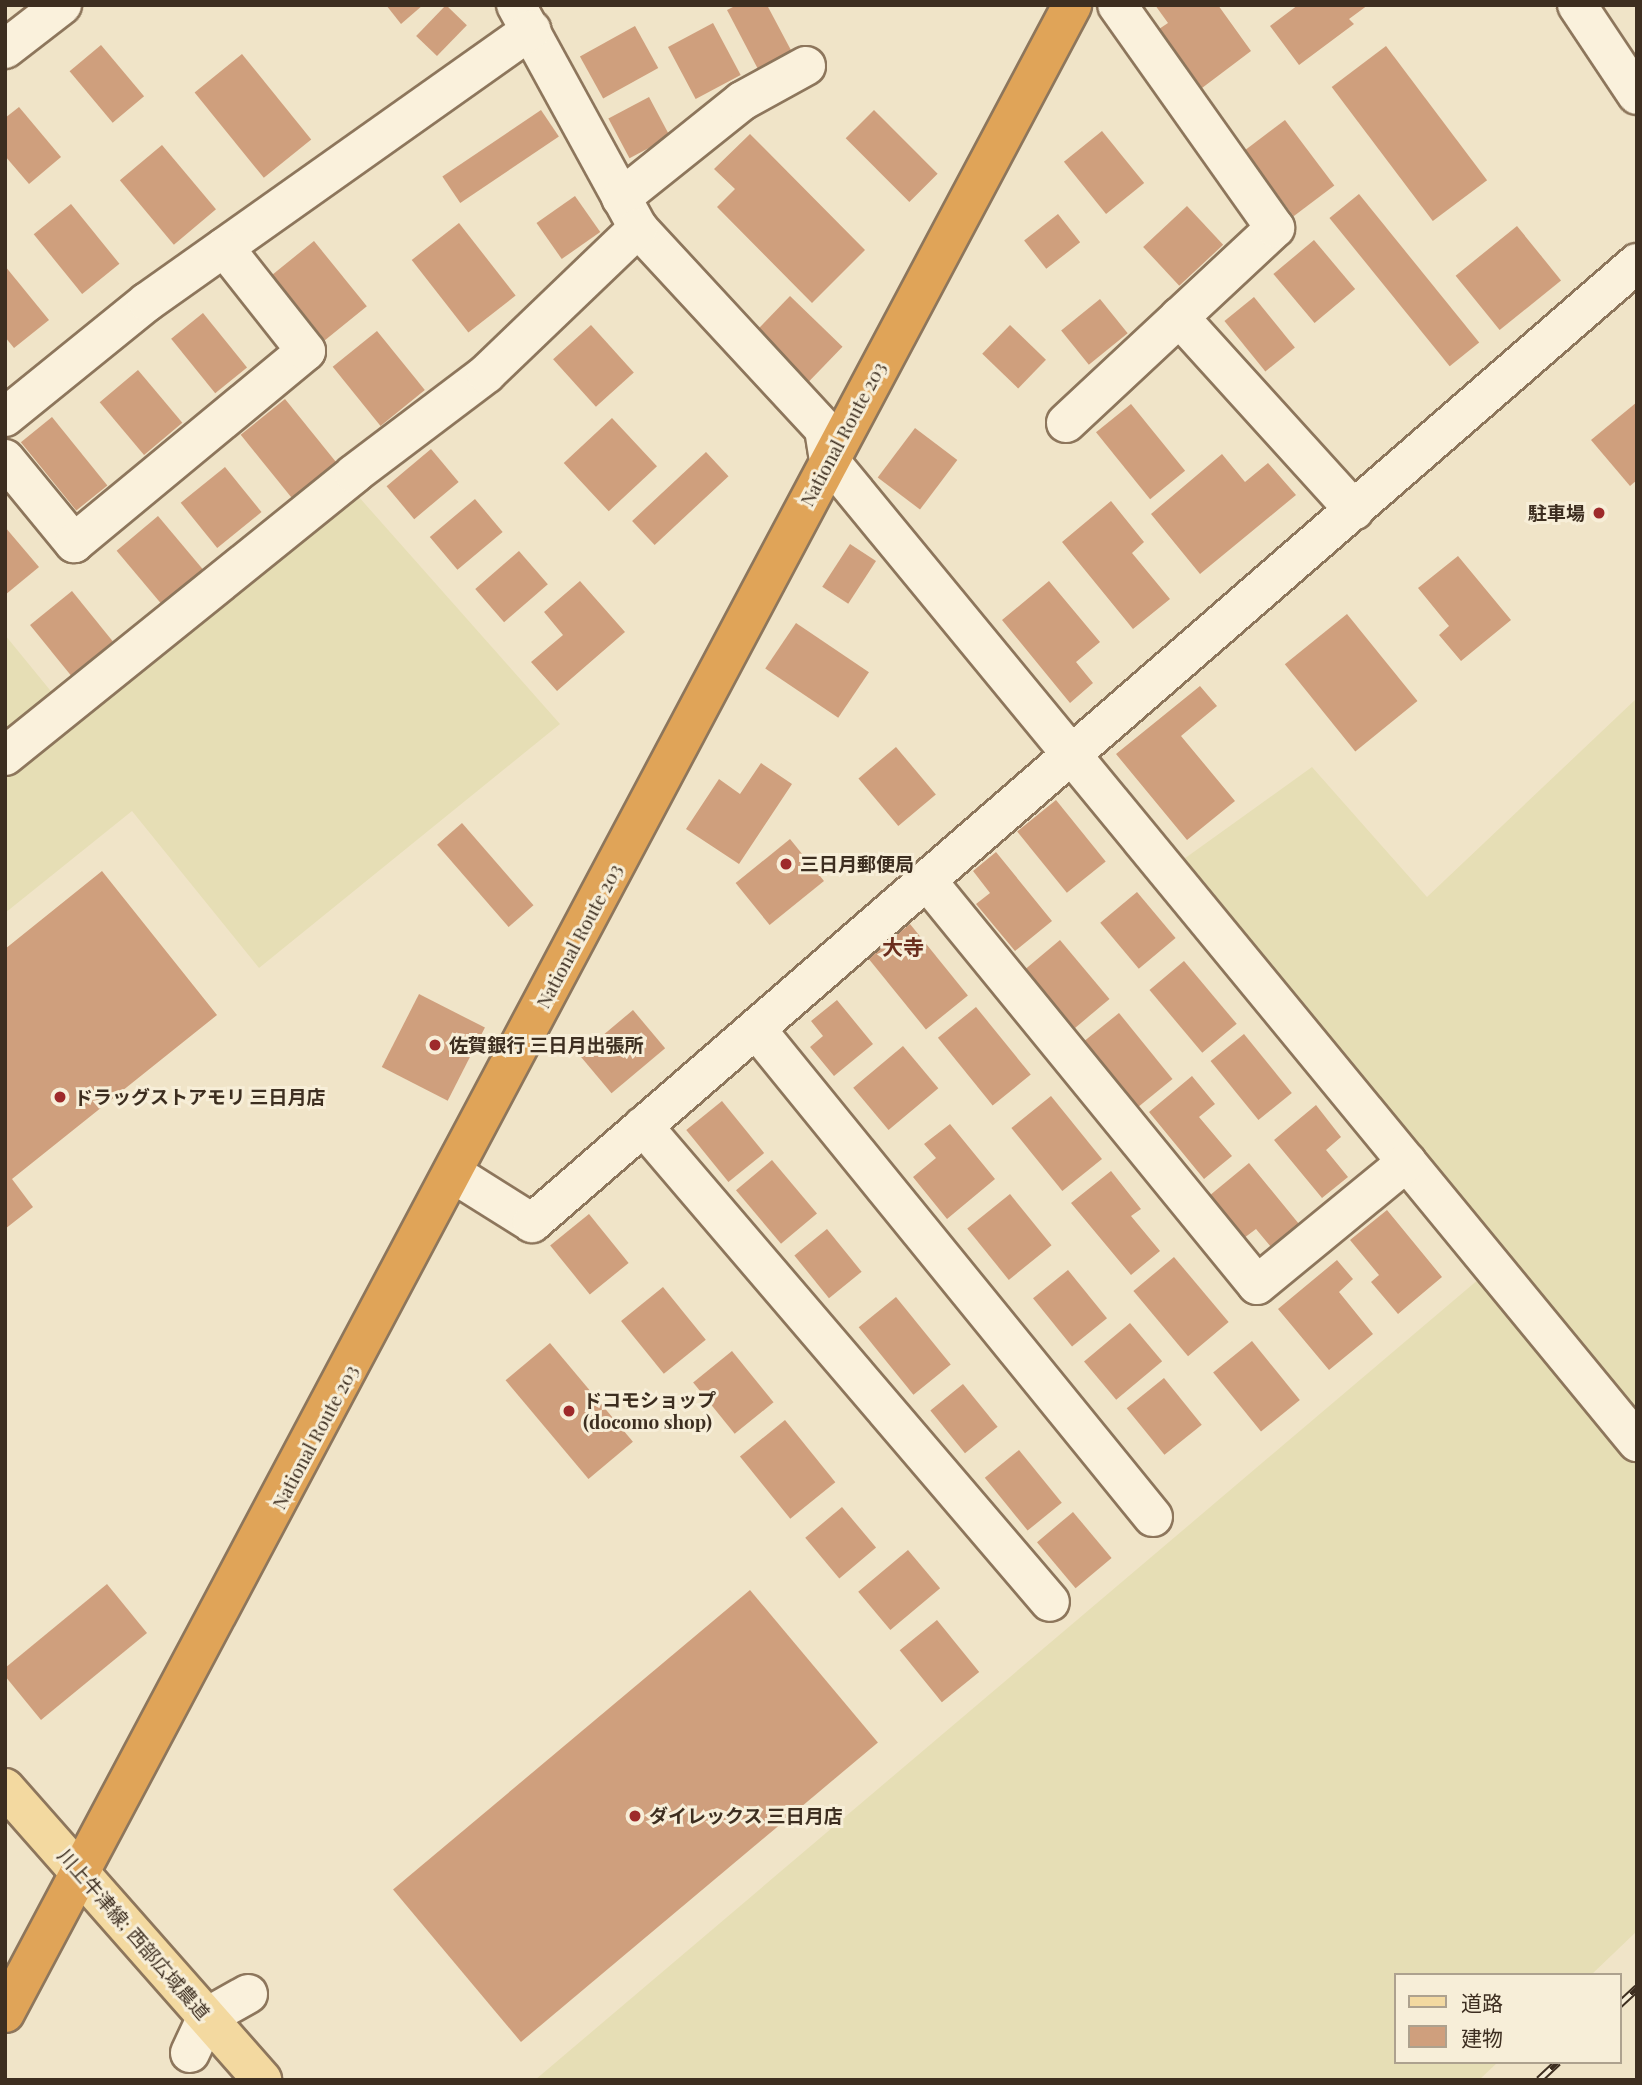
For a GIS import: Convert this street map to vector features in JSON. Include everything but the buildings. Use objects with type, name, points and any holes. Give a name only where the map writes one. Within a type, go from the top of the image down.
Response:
[{"type":"highway","name":"National Route 203","points":[[5,2013],[454,1174],[829,460],[1072,5]]},
{"type":"main road","name":"川上牛津線; 西部広域農道","points":[[5,1788],[262,2080]]},
{"type":"street","points":[[5,50],[62,5]]},
{"type":"street","points":[[1066,423],[1276,228],[1117,5]]},
{"type":"street","points":[[1577,5],[1637,95]]},
{"type":"street","points":[[5,416],[147,302],[224,247],[522,12],[629,213],[824,429],[829,460],[1637,1441]]},
{"type":"street","points":[[5,756],[355,474],[486,374],[629,213],[743,101],[806,66]]},
{"type":"street","points":[[5,459],[74,543],[306,351],[224,247]]},
{"type":"street","points":[[454,1174],[532,1223],[1073,757],[1637,263]]},
{"type":"street","points":[[1179,317],[1354,510]]},
{"type":"street","points":[[928,881],[1257,1285],[1407,1162]]},
{"type":"street","points":[[755,1030],[1153,1517]]},
{"type":"street","points":[[643,1126],[1050,1602]]},
{"type":"street","points":[[190,2053],[207,2017],[248,1994]]},
{"type":"shaded area","points":[[358,496],[560,724],[259,968],[132,811],[5,913],[5,635],[72,717]]},
{"type":"shaded area","points":[[1637,698],[1637,1931],[1593,1973],[1394,1973],[1394,2064],[1496,2064],[1479,2080],[535,2080],[1486,1273],[1163,874],[1312,767],[1427,897]]},
{"type":"railway","points":[[1621,2003],[1637,1988]]},
{"type":"railway","points":[[1539,2080],[1556,2064]]},
{"type":"place","name":"駐車場","points":[[1599,513]]},
{"type":"place","name":"三日月郵便局","points":[[786,864]]},
{"type":"place","name":"佐賀銀行 三日月出張所","points":[[435,1045]]},
{"type":"place","name":"ドラッグストアモリ 三日月店","points":[[60,1097]]},
{"type":"place","name":"ドコモショップ (docomo shop)","points":[[569,1411]]},
{"type":"place","name":"ダイレックス 三日月店","points":[[635,1816]]},
{"type":"district","name":"大寺","points":[[903,946]]}]
